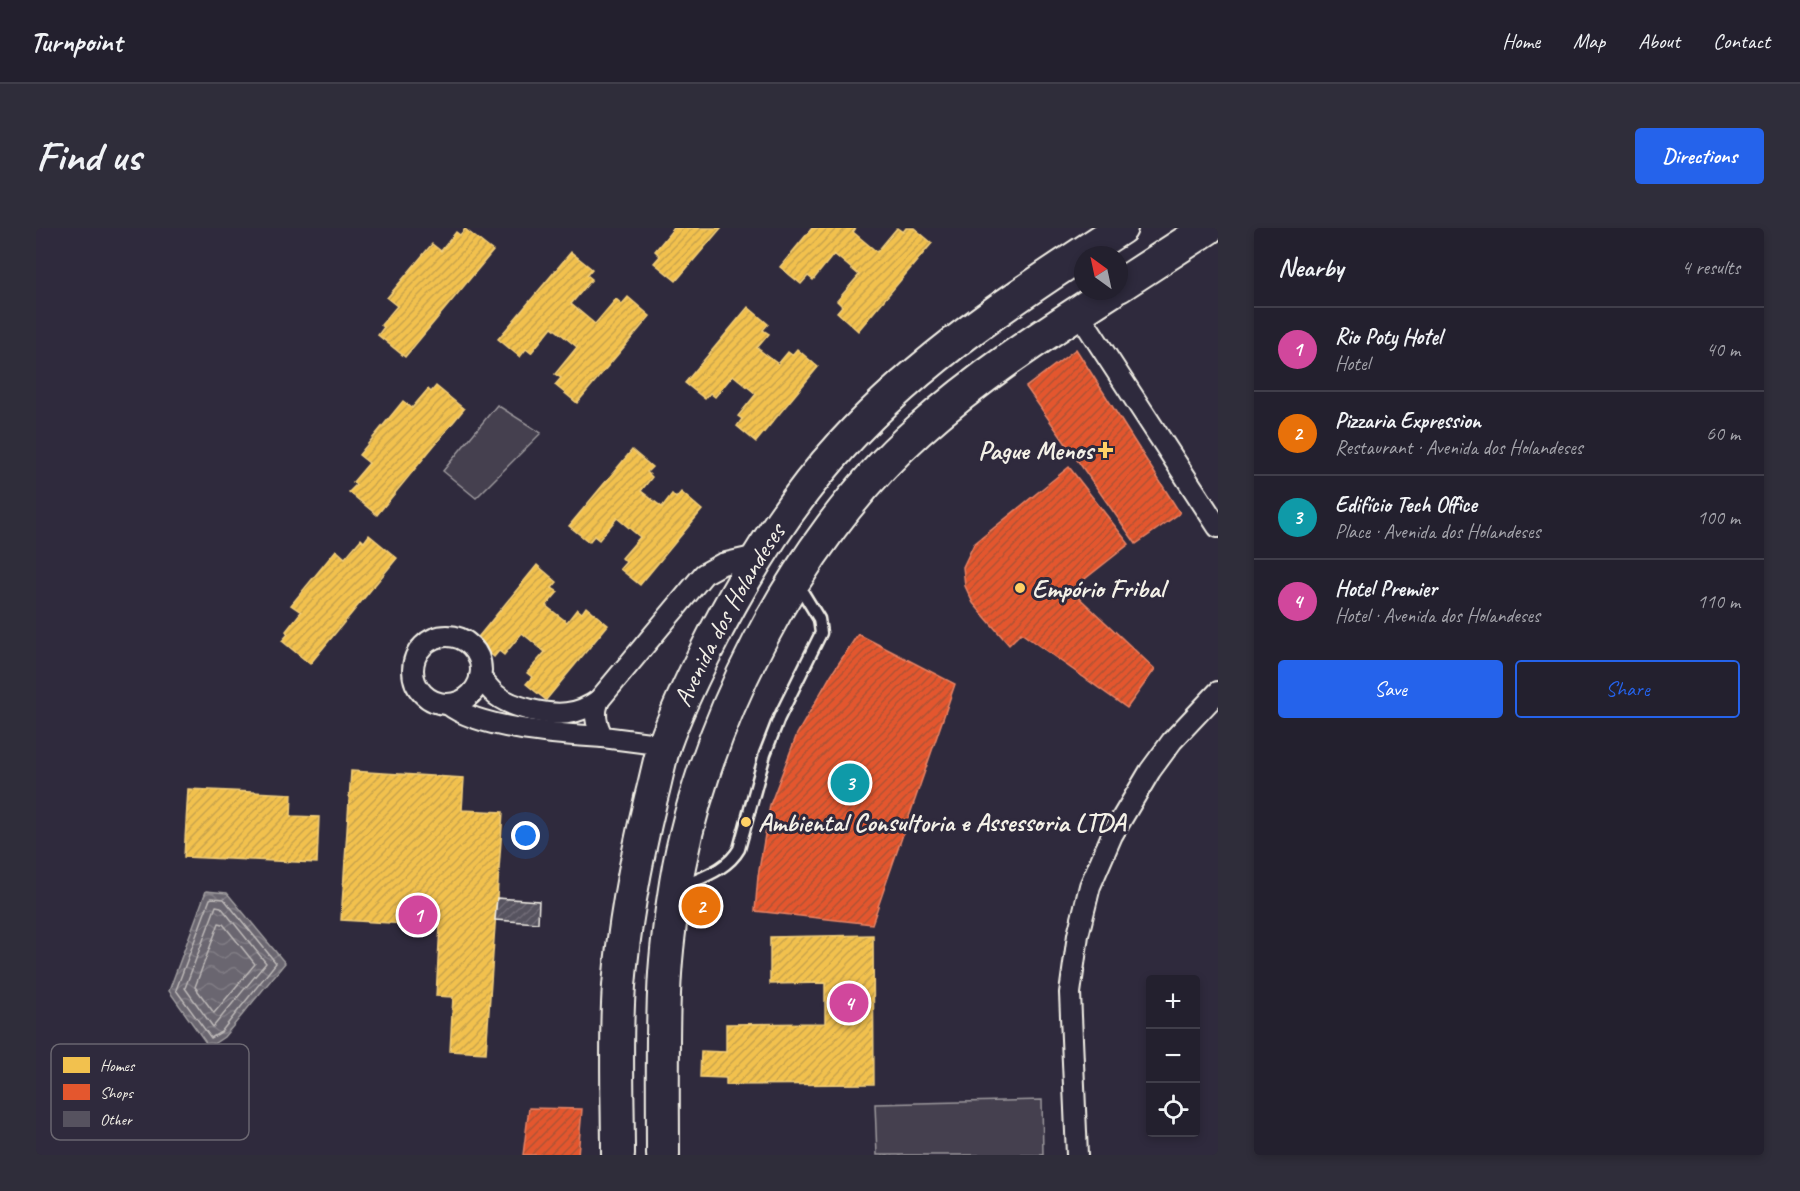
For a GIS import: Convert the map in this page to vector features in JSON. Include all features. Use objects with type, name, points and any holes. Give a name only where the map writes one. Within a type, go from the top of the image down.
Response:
[{"type":"main road","name":"Avenida dos Holandeses","points":[[618,1155],[620,975],[638,850],[665,744],[723,616],[757,556],[799,496],[841,445],[908,381],[1014,298],[1121,228]]},
{"type":"main road","points":[[1128,280],[1208,228]]},
{"type":"main road","name":"Avenida dos Holandeses","points":[[663,1155],[664,992],[675,889],[694,807],[710,754],[745,672],[773,615],[825,535],[857,494],[917,431],[981,379],[1097,300]]},
{"type":"street","points":[[1078,312],[1218,527]]},
{"type":"street","points":[[603,737],[596,720],[596,706],[599,699],[704,574],[722,564],[757,556]]},
{"type":"street","points":[[448,705],[470,696],[477,687],[481,666],[472,646],[453,636],[442,636],[422,647],[415,656],[412,668],[418,690],[437,703],[448,705],[469,717],[487,722],[569,735],[665,744]]},
{"type":"street","points":[[480,677],[498,696],[509,702],[550,714],[562,715],[578,711],[599,699]]},
{"type":"street","points":[[1077,1155],[1070,993],[1078,936],[1090,886],[1112,836],[1150,771],[1172,741],[1218,692]]},
{"type":"lane","points":[[675,889],[722,868],[734,858],[740,849],[765,754],[779,718],[821,633],[819,619],[795,580]]},
{"type":"shaded area","points":[[497,405],[541,433],[476,498],[443,471]]},
{"type":"shaded area","points":[[1042,1100],[1043,1155],[877,1155],[875,1104]]},
{"type":"water","points":[[206,891],[227,893],[285,963],[224,1037],[214,1044],[207,1044],[169,991]]},
{"type":"building: Homes","points":[[674,228],[721,228],[676,281],[654,263],[660,256],[655,251]]},
{"type":"building: Homes","points":[[812,228],[856,228],[853,232],[877,252],[897,228],[903,232],[906,228],[914,228],[932,243],[858,331],[837,312],[842,306],[837,301],[859,275],[834,254],[813,280],[808,276],[801,284],[780,267]]},
{"type":"building: Homes","points":[[465,229],[493,251],[405,357],[378,335],[384,327],[381,325],[397,306],[387,298],[432,244],[441,251],[456,232],[460,235]]},
{"type":"building: Homes","points":[[571,252],[592,269],[587,275],[592,279],[571,304],[595,324],[616,299],[622,304],[628,297],[650,316],[577,403],[555,385],[561,378],[555,374],[577,347],[552,327],[531,353],[526,349],[520,357],[498,339]]},
{"type":"building: Homes","points":[[748,307],[768,324],[763,330],[769,334],[757,348],[778,364],[788,352],[792,355],[797,349],[818,367],[756,442],[737,426],[742,419],[738,416],[756,394],[733,375],[715,397],[710,393],[705,399],[685,383]]},
{"type":"building: Homes","points":[[436,386],[464,409],[377,515],[349,492],[356,485],[353,482],[369,463],[359,455],[403,401],[412,408],[428,389],[431,392]]},
{"type":"building: Homes","points":[[632,450],[652,467],[647,472],[652,477],[641,491],[662,507],[672,494],[676,498],[681,492],[702,510],[640,585],[620,569],[626,562],[622,558],[640,537],[617,518],[599,540],[594,536],[589,542],[569,526]]},
{"type":"building: Homes","points":[[369,535],[397,558],[310,664],[282,641],[288,634],[286,631],[301,612],[291,605],[336,550],[345,558],[361,539],[364,542]]},
{"type":"building: Homes","points":[[537,565],[557,582],[552,588],[558,592],[546,606],[567,622],[577,609],[582,613],[586,607],[608,625],[546,700],[526,684],[532,677],[527,673],[545,652],[522,633],[504,655],[499,651],[494,657],[475,641]]},
{"type":"building: Homes","points":[[351,771],[464,778],[462,810],[503,812],[486,1053],[450,1051],[453,997],[436,996],[440,926],[341,920]]},
{"type":"building: Homes","points":[[188,789],[292,794],[291,816],[319,817],[317,863],[184,857]]},
{"type":"building: Homes","points":[[873,935],[874,1084],[726,1085],[726,1078],[700,1077],[701,1051],[726,1052],[726,1024],[825,1023],[825,983],[770,984],[770,937]]},
{"type":"building: Shops","name":"Pague Menos","points":[[1076,349],[1180,513],[1136,544],[1026,387]]},
{"type":"building: Shops","name":"Empório Fribal","points":[[1069,467],[1129,544],[1071,590],[1155,669],[1127,708],[1021,633],[1009,645],[973,603],[965,586],[963,567],[974,544]]},
{"type":"building: Shops","points":[[858,634],[955,684],[872,924],[755,911],[758,876],[770,805],[797,734]]},
{"type":"building: Shops","points":[[529,1108],[582,1109],[578,1155],[523,1155]]},
{"type":"building: Other","points":[[497,898],[539,901],[538,923],[495,920]]},
{"type":"place","name":"Pague Menos","points":[[1105,450]]},
{"type":"place","name":"Empório Fribal","points":[[1020,588]]},
{"type":"place","name":"Edifício Tech Office","points":[[850,783]]},
{"type":"place","name":"Ambiental Consultoria e Assessoria LTDA","points":[[746,822]]},
{"type":"place","name":"Pizzaria Expression","points":[[701,906]]},
{"type":"place","name":"Rio Poty Hotel","points":[[418,915]]},
{"type":"place","name":"Hotel Premier","points":[[849,1003]]}]
